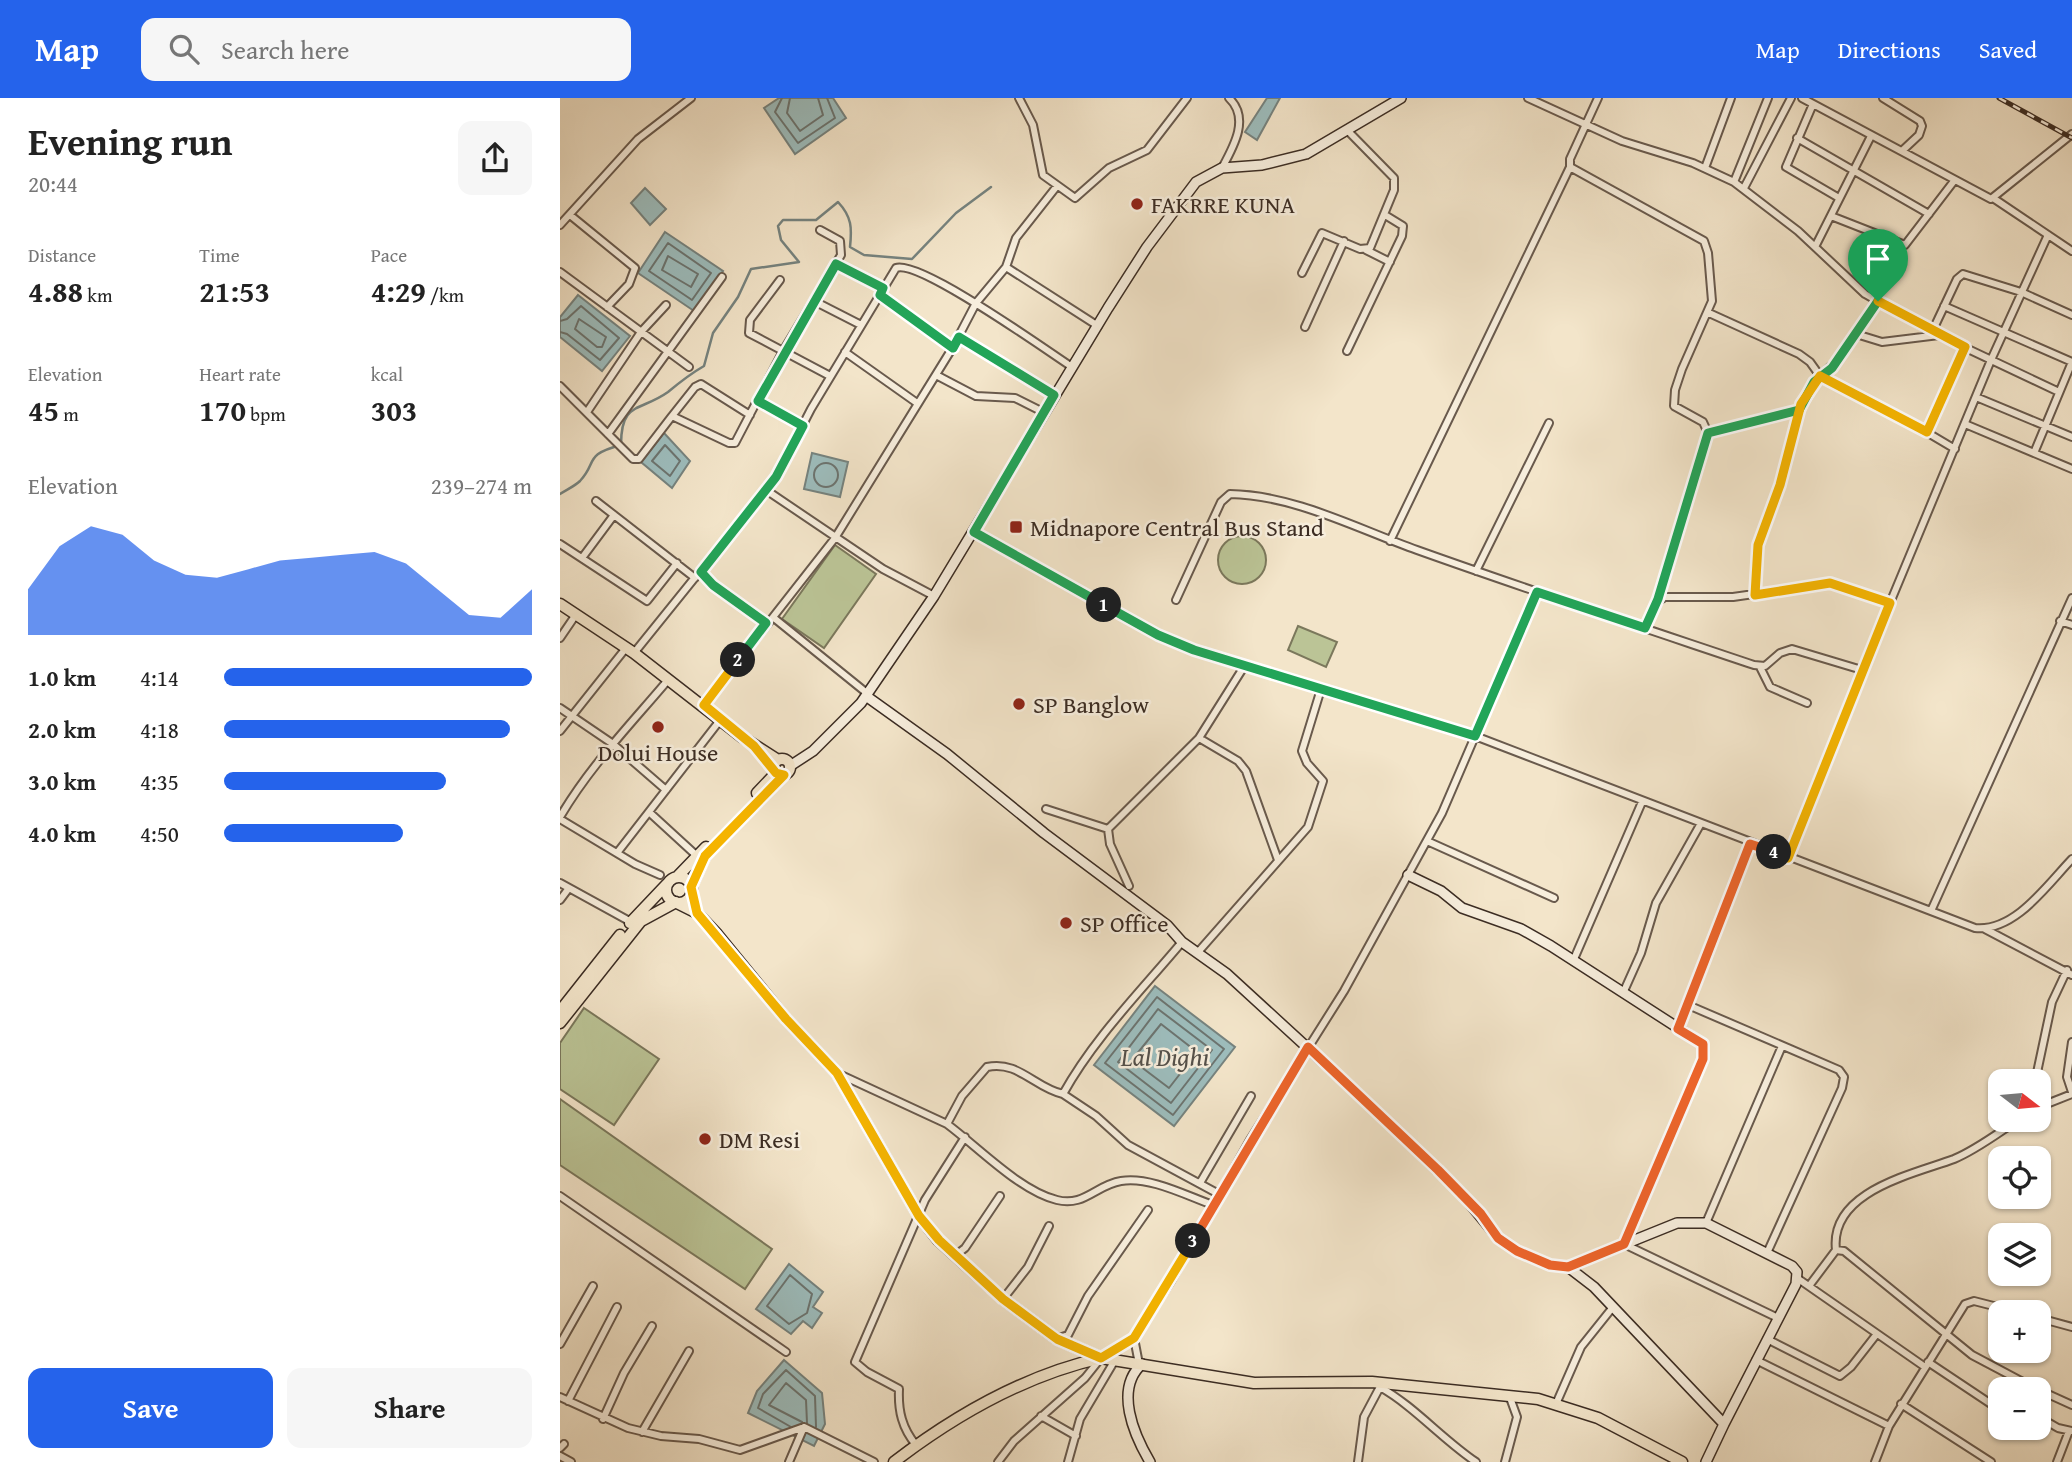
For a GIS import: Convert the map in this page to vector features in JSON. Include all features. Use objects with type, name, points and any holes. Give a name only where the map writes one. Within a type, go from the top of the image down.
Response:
[{"type":"main road","points":[[560,604],[630,650],[704,705],[780,769]]},
{"type":"main road","points":[[560,1012],[631,922],[780,769]]},
{"type":"main road","points":[[560,1023],[640,921],[688,898],[705,856],[780,769]]},
{"type":"main road","points":[[677,877],[686,879],[697,913]]},
{"type":"main road","points":[[667,884],[667,896],[697,913],[786,1019],[837,1073],[919,1216],[1003,1299],[1057,1339],[1101,1358],[1254,1383],[1338,1380],[1509,1395],[1556,1404],[1598,1418],[1682,1462]]},
{"type":"main road","points":[[894,1462],[968,1411],[1084,1362],[1101,1358]]},
{"type":"street","points":[[1019,98],[1033,125],[1040,171],[1056,186],[1079,197],[1109,167],[1147,150],[1187,98]]},
{"type":"street","points":[[1222,168],[1240,125],[1239,111],[1228,98]]},
{"type":"street","points":[[780,769],[841,726],[867,695],[974,532],[1043,412],[1147,247],[1196,182],[1222,168],[1284,161],[1306,154],[1401,98]]},
{"type":"street","points":[[1528,98],[1622,141],[1705,167],[1734,182],[1815,247],[1851,283],[1878,301],[1936,334],[2059,392]]},
{"type":"street","points":[[1390,541],[1570,167],[1570,159],[1588,125],[1598,98]]},
{"type":"street","points":[[1705,167],[1731,98]]},
{"type":"street","points":[[1734,182],[1768,98]]},
{"type":"street","points":[[1744,188],[1791,98]]},
{"type":"street","points":[[1802,98],[1871,136],[1903,150],[1954,181],[1993,198],[2047,237],[2072,251]]},
{"type":"street","points":[[1884,98],[1920,121],[1922,126],[1919,135],[1903,150]]},
{"type":"street","points":[[560,225],[638,139],[689,99]]},
{"type":"street","points":[[1813,104],[1786,167],[1839,198]]},
{"type":"street","points":[[1348,131],[1395,178],[1394,190],[1373,243],[1366,250]]},
{"type":"street","points":[[1993,198],[2072,134]]},
{"type":"street","points":[[1815,247],[1871,136]]},
{"type":"street","points":[[1797,138],[1929,214]]},
{"type":"street","points":[[1570,167],[1704,241],[1713,294],[1709,313],[1682,369],[1673,401],[1678,411],[1703,422],[1708,433],[1658,599],[1645,628]]},
{"type":"street","points":[[1831,216],[1905,245],[1954,181]]},
{"type":"street","points":[[704,705],[835,538],[953,348],[976,303],[1006,267],[1016,239],[1056,186]]},
{"type":"street","points":[[570,215],[635,268],[629,284],[607,307]]},
{"type":"street","points":[[1347,351],[1402,236],[1403,226],[1384,215]]},
{"type":"street","points":[[673,416],[732,444],[758,401],[783,351],[836,264],[842,245],[820,230]]},
{"type":"street","points":[[1302,273],[1322,233],[1390,262]]},
{"type":"street","points":[[1788,858],[1862,670],[1991,360],[2047,237]]},
{"type":"street","points":[[1305,327],[1344,241]]},
{"type":"street","points":[[836,264],[881,291],[953,348]]},
{"type":"street","points":[[560,731],[701,572],[783,467],[830,376],[897,268],[905,266],[976,303],[1072,367]]},
{"type":"street","points":[[1006,267],[1098,326]]},
{"type":"street","points":[[560,272],[689,367]]},
{"type":"street","points":[[1936,334],[1944,306],[1957,279],[1963,274],[2021,292],[2072,315]]},
{"type":"street","points":[[608,434],[722,277]]},
{"type":"street","points":[[780,280],[748,327],[749,332],[830,376]]},
{"type":"street","points":[[814,301],[861,325]]},
{"type":"street","points":[[1755,595],[1758,545],[1780,485],[1799,410],[1820,376],[1832,368],[1878,301]]},
{"type":"street","points":[[587,412],[641,332],[666,305]]},
{"type":"street","points":[[1944,306],[2072,362],[2034,453]]},
{"type":"street","points":[[1709,313],[1799,354],[1810,362],[1820,376],[1955,449]]},
{"type":"street","points":[[1856,334],[1882,342],[1936,334]]},
{"type":"street","points":[[959,337],[1054,395]]},
{"type":"street","points":[[1927,432],[1965,347]]},
{"type":"street","points":[[845,352],[917,403]]},
{"type":"street","points":[[936,375],[976,396],[989,399],[1015,398],[1043,412]]},
{"type":"street","points":[[560,386],[633,459],[639,459],[695,387],[701,384],[750,415]]},
{"type":"street","points":[[1976,397],[2072,437]]},
{"type":"street","points":[[758,401],[803,426]]},
{"type":"street","points":[[1708,433],[1799,410]]},
{"type":"street","points":[[1476,571],[1549,423]]},
{"type":"street","points":[[1965,424],[2072,469]]},
{"type":"street","points":[[766,490],[883,569],[934,596]]},
{"type":"street","points":[[1176,600],[1221,502],[1230,494],[1252,494],[1306,509],[1476,571],[1760,667],[1770,687],[1808,702]]},
{"type":"street","points":[[596,501],[695,578]]},
{"type":"street","points":[[582,558],[614,515]]},
{"type":"street","points":[[974,532],[1158,635],[1245,665],[1475,736],[1750,844],[1985,929],[2070,973],[2052,1002],[2038,1069]]},
{"type":"street","points":[[560,544],[647,601],[677,564]]},
{"type":"street","points":[[701,572],[713,585],[766,623]]},
{"type":"street","points":[[1658,599],[1673,596],[1755,595],[1830,583],[1890,603]]},
{"type":"street","points":[[998,1462],[1014,1441],[1085,1378],[1101,1358],[1134,1338],[1344,991],[1427,841],[1537,592]]},
{"type":"street","points":[[1931,911],[2072,598]]},
{"type":"street","points":[[560,638],[575,616]]},
{"type":"street","points":[[774,618],[867,695],[1167,925],[1182,942],[1199,951],[1308,1047],[1446,1178],[1481,1214],[1498,1238],[1550,1265],[1568,1267],[1677,1223],[1706,1223],[1792,1266],[1797,1278],[1876,1335],[1988,1403]]},
{"type":"street","points":[[2060,621],[2072,625]]},
{"type":"street","points":[[1760,667],[1792,649],[1862,670]]},
{"type":"street","points":[[1108,829],[1199,738],[1245,665]]},
{"type":"street","points":[[660,875],[617,853],[560,818],[587,773],[668,680]]},
{"type":"street","points":[[1199,951],[1308,827],[1321,794],[1323,781],[1307,763],[1302,751],[1321,689]]},
{"type":"street","points":[[560,708],[613,744],[666,790]]},
{"type":"street","points":[[617,853],[721,719]]},
{"type":"street","points":[[1199,738],[1238,761],[1246,771],[1278,860]]},
{"type":"street","points":[[1574,959],[1642,802]]},
{"type":"street","points":[[1046,809],[1108,829]]},
{"type":"street","points":[[649,812],[697,856]]},
{"type":"street","points":[[1624,991],[1641,953],[1656,903],[1700,825]]},
{"type":"street","points":[[1108,829],[1110,844],[1129,886]]},
{"type":"street","points":[[1427,841],[1554,898]]},
{"type":"street","points":[[1678,1029],[1750,844]]},
{"type":"street","points":[[1985,929],[2019,912],[2072,859]]},
{"type":"street","points":[[1408,875],[1441,891],[1462,908],[1521,929],[1574,959],[1703,1044],[1703,1059],[1624,1244]]},
{"type":"street","points":[[560,883],[631,922]]},
{"type":"street","points":[[560,900],[569,888]]},
{"type":"street","points":[[1063,1094],[1110,1024],[1131,1004],[1182,942]]},
{"type":"street","points":[[1688,1005],[1839,1070],[1844,1082],[1767,1253]]},
{"type":"street","points":[[2051,1103],[2072,1093],[2067,1077],[2072,1042]]},
{"type":"street","points":[[1706,1223],[1782,1046]]},
{"type":"street","points":[[947,1124],[962,1096],[987,1067],[1009,1066],[1052,1091],[1063,1094],[1096,1116],[1128,1145],[1215,1192]]},
{"type":"street","points":[[837,1073],[947,1124],[1019,1180],[1056,1200],[1080,1202],[1120,1181],[1135,1180],[1213,1205]]},
{"type":"street","points":[[1200,1183],[1251,1096]]},
{"type":"street","points":[[1808,1286],[1836,1250],[1841,1225],[1871,1189],[1912,1171],[1956,1158],[1998,1132]]},
{"type":"street","points":[[916,1445],[906,1432],[902,1420],[899,1389],[867,1372],[855,1362],[925,1200],[965,1137]]},
{"type":"street","points":[[560,1196],[786,1353]]},
{"type":"street","points":[[956,1255],[965,1248],[1000,1196]]},
{"type":"street","points":[[1057,1339],[1068,1335],[1088,1296],[1148,1210]]},
{"type":"street","points":[[1003,1299],[1028,1267],[1049,1226]]},
{"type":"street","points":[[1624,1244],[1778,1318]]},
{"type":"street","points":[[1836,1250],[1853,1256],[1972,1355],[2013,1377]]},
{"type":"street","points":[[1568,1267],[1613,1307],[1724,1424]]},
{"type":"street","points":[[1706,1462],[1797,1278]]},
{"type":"street","points":[[560,1343],[593,1286]]},
{"type":"street","points":[[1875,1462],[1901,1404],[1968,1302],[1988,1306]]},
{"type":"street","points":[[568,1401],[617,1307]]},
{"type":"street","points":[[1556,1404],[1581,1347],[1613,1307]]},
{"type":"street","points":[[2051,1321],[2072,1327]]},
{"type":"street","points":[[603,1419],[624,1373],[652,1326]]},
{"type":"street","points":[[1767,1339],[1840,1376],[1852,1367],[1876,1335]]},
{"type":"street","points":[[1134,1338],[1140,1364],[1128,1385],[1135,1428],[1150,1462]]},
{"type":"street","points":[[642,1432],[689,1351]]},
{"type":"street","points":[[1068,1462],[1080,1419],[1115,1360]]},
{"type":"street","points":[[1756,1360],[1889,1426]]},
{"type":"street","points":[[1358,1462],[1364,1416],[1381,1385],[1476,1462]]},
{"type":"street","points":[[1505,1462],[1517,1417],[1509,1395]]},
{"type":"street","points":[[2051,1396],[2072,1405]]},
{"type":"street","points":[[560,1397],[603,1419],[642,1432],[699,1438],[740,1450],[804,1427],[874,1462]]},
{"type":"street","points":[[1901,1404],[1991,1462]]},
{"type":"street","points":[[1041,1416],[1076,1436]]},
{"type":"street","points":[[2051,1423],[2070,1431],[2057,1462]]},
{"type":"street","points":[[789,1462],[804,1427]]},
{"type":"street","points":[[560,1456],[570,1462]]},
{"type":"green space","points":[[1242,536],[1259,543],[1266,560],[1259,577],[1242,584],[1225,577],[1218,560],[1225,543]]},
{"type":"green space","points":[[835,545],[876,574],[824,648],[782,619]]},
{"type":"green space","points":[[1298,626],[1337,642],[1326,667],[1288,650]]},
{"type":"green space","points":[[584,1008],[659,1059],[614,1125],[560,1089],[560,1043]]},
{"type":"green space","points":[[560,1099],[772,1249],[745,1289],[560,1165]]},
{"type":"water","points":[[779,98],[833,98],[846,118],[795,154],[764,108]]},
{"type":"water","points":[[1267,98],[1280,98],[1257,140],[1245,132]]},
{"type":"water","points":[[645,188],[666,209],[650,225],[631,203]]},
{"type":"water","points":[[665,232],[723,271],[694,311],[638,273]]},
{"type":"water","points":[[578,295],[630,336],[602,371],[560,337],[560,317]]},
{"type":"water","points":[[664,433],[690,461],[672,488],[641,462]]},
{"type":"water","points":[[812,453],[848,462],[840,497],[804,489]]},
{"type":"water","name":"Lal Dighi","points":[[1155,986],[1235,1047],[1174,1126],[1094,1065]]},
{"type":"water","points":[[789,1264],[823,1292],[813,1307],[822,1313],[812,1328],[803,1321],[791,1334],[756,1309]]},
{"type":"water","points":[[784,1360],[822,1393],[825,1424],[814,1446],[748,1413],[757,1391]]},
{"type":"waterway","points":[[560,494],[580,481],[596,456],[621,445],[624,421],[628,414],[668,392],[704,366],[713,333],[738,297],[751,269],[799,262],[781,240],[778,226],[783,220],[816,220],[838,202],[850,223],[850,247],[864,255],[912,259],[956,213],[991,187]]},
{"type":"railway","points":[[1999,98],[2072,138]]},
{"type":"place","name":"FAKRRE KUNA","points":[[1137,204]]},
{"type":"place","name":"Midnapore Central Bus Stand","points":[[1016,527]]},
{"type":"place","name":"SP Banglow","points":[[1019,704]]},
{"type":"place","name":"Dolui House","points":[[658,727]]},
{"type":"place","name":"SP Office","points":[[1066,923]]},
{"type":"place","name":"DM Resi","points":[[705,1139]]},
{"type":"route","points":[[1878,301],[1832,368],[1820,376],[1814,382],[1805,396],[1801,404],[1799,410],[1708,433],[1658,599],[1645,628],[1537,592],[1475,736],[1194,650],[1158,635],[974,532],[1021,447],[1054,395],[1035,386],[993,356],[959,337],[953,348],[880,295],[883,288],[836,264],[783,351],[758,401],[803,426],[776,477],[701,572],[713,585],[766,623],[704,705],[754,746],[776,773],[784,775],[705,856],[691,887],[697,913],[786,1019],[837,1073],[878,1140],[919,1216],[939,1240],[1003,1299],[1057,1339],[1101,1358],[1134,1338],[1171,1281],[1250,1140],[1308,1047],[1438,1170],[1481,1214],[1498,1238],[1517,1251],[1550,1265],[1568,1267],[1624,1244],[1703,1059],[1703,1044],[1678,1029],[1750,844],[1788,858],[1890,603],[1830,583],[1755,595],[1758,545],[1780,485],[1801,404],[1820,376],[1892,411],[1927,432],[1965,347],[1932,332],[1878,301]]}]
